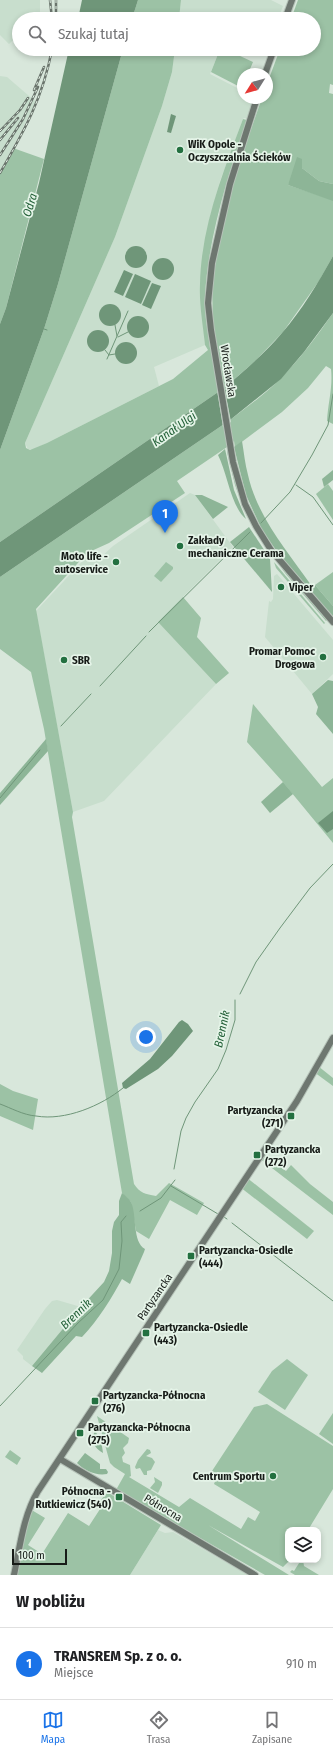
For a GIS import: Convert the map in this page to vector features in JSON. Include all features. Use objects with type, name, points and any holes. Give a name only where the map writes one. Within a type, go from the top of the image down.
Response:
[{"type":"main road","points":[[288,12],[292,0]]},
{"type":"main road","points":[[267,68],[271,56]]},
{"type":"main road","name":"Wrocławska","points":[[255,104],[228,190],[210,276],[208,303],[214,345],[230,444],[241,493],[259,532],[275,555],[333,622]]},
{"type":"main road","name":"Partyzancka","points":[[14,1575],[32,1501],[297,1101],[333,1038]]},
{"type":"main road","name":"Północna","points":[[60,1459],[255,1575]]},
{"type":"shaded area","points":[[0,0],[40,0],[40,12],[12,12],[12,41],[9,44],[0,35]]},
{"type":"shaded area","points":[[138,0],[181,0],[180,12],[134,12]]},
{"type":"shaded area","points":[[181,0],[271,0],[283,6],[281,12],[180,12]]},
{"type":"shaded area","points":[[298,0],[333,0],[333,85],[330,84],[329,93],[333,94],[333,184],[319,181],[302,168],[302,161],[288,185],[333,200],[333,256],[319,281],[283,332],[254,362],[224,388],[0,542],[0,450],[44,329],[58,284],[121,56],[174,56],[172,72],[162,106],[115,237],[25,443],[26,448],[30,450],[47,443],[173,379],[208,350],[205,345],[200,299],[201,263],[204,242],[214,200],[243,119],[247,120],[220,207],[210,252],[207,274],[205,296],[206,322],[210,348],[216,345],[213,323],[212,285],[218,247],[236,172],[260,104],[273,104],[273,68],[277,56],[321,56],[321,12],[294,12]]},
{"type":"shaded area","points":[[174,56],[217,56],[210,74],[237,88],[237,104],[253,104],[249,119],[243,119],[220,181],[209,221],[200,284],[205,345],[154,367],[159,386],[47,443],[32,450],[28,449],[25,443],[115,237],[162,106],[172,72]]},
{"type":"shaded area","points":[[217,56],[240,56],[253,62],[250,68],[237,68],[237,85],[211,72]]},
{"type":"shaded area","points":[[0,76],[7,77],[36,102],[0,172]]},
{"type":"shaded area","points":[[13,148],[44,159],[6,308],[0,324],[0,172]]},
{"type":"shaded area","points":[[297,157],[302,159],[302,168],[319,181],[333,184],[333,201],[288,185]]},
{"type":"shaded area","points":[[333,313],[333,424],[327,421],[331,389],[331,369],[326,366],[308,388],[282,412],[235,447],[234,441],[177,481],[185,493],[109,543],[87,553],[36,609],[73,812],[72,817],[134,1184],[143,1193],[156,1196],[169,1183],[204,1203],[197,1215],[170,1200],[149,1239],[136,1231],[131,1202],[122,1193],[44,729],[31,672],[0,649],[0,577],[230,420],[256,400],[274,385],[287,371],[314,339]]},
{"type":"shaded area","points":[[242,441],[248,475],[258,505],[274,533],[311,585],[313,587],[315,585],[333,606],[333,618],[278,553],[262,530],[246,495],[234,447]]},
{"type":"shaded area","points":[[228,448],[236,484],[248,519],[235,485],[227,452]]},
{"type":"shaded area","points":[[225,449],[234,490],[246,519],[241,514],[233,498],[218,455]]},
{"type":"shaded area","points":[[333,470],[333,480],[324,487],[322,479]]},
{"type":"shaded area","points":[[328,484],[333,491],[333,520],[316,494]]},
{"type":"shaded area","points":[[190,493],[195,495],[233,547],[158,622],[216,684],[104,801],[73,812],[36,611],[91,552],[99,559],[113,546]]},
{"type":"shaded area","points":[[195,495],[202,495],[228,507],[213,519]]},
{"type":"shaded area","points":[[249,527],[270,559],[272,592],[230,542]]},
{"type":"shaded area","points":[[275,559],[327,620],[326,621],[285,573]]},
{"type":"shaded area","points":[[166,562],[173,567],[173,569],[161,582],[154,576]]},
{"type":"shaded area","points":[[274,562],[325,623],[324,624],[276,568]]},
{"type":"shaded area","points":[[333,572],[333,606],[315,585]]},
{"type":"shaded area","points":[[277,574],[333,640],[333,674],[312,694],[265,637],[269,601],[271,602],[273,599],[274,576]]},
{"type":"shaded area","points":[[183,597],[201,618],[197,637],[229,673],[216,684],[158,622]]},
{"type":"shaded area","points":[[328,680],[333,681],[333,734],[316,714],[318,707],[312,694]]},
{"type":"shaded area","points":[[253,704],[322,787],[333,778],[333,843],[282,781],[247,742]]},
{"type":"shaded area","points":[[46,739],[48,751],[0,805],[0,793]]},
{"type":"shaded area","points":[[283,782],[293,794],[270,813],[261,802]]},
{"type":"shaded area","points":[[318,1066],[333,1078],[333,1086],[314,1072]]},
{"type":"shaded area","points":[[0,1084],[13,1091],[38,1099],[33,1130],[0,1116]]},
{"type":"shaded area","points":[[262,1153],[286,1171],[291,1165],[310,1184],[333,1202],[333,1215],[259,1158]]},
{"type":"shaded area","points":[[246,1177],[314,1231],[307,1239],[240,1187]]},
{"type":"shaded area","points":[[122,1193],[131,1202],[133,1207],[136,1234],[141,1245],[145,1249],[130,1284],[122,1279],[114,1294],[94,1323],[82,1337],[76,1336],[42,1373],[32,1366],[104,1282],[109,1271],[112,1253],[112,1231],[114,1222],[119,1215],[119,1201]]},
{"type":"shaded area","points":[[57,1300],[81,1307],[32,1366],[23,1359],[23,1356],[17,1350],[45,1309],[52,1301]]},
{"type":"shaded area","points":[[287,1359],[308,1375],[285,1410],[258,1392],[272,1371]]},
{"type":"shaded area","name":"Centrum Sportu","points":[[267,1404],[333,1446],[333,1489],[310,1527],[285,1527],[285,1563],[287,1563],[283,1567],[208,1525],[289,1575],[265,1575],[116,1490],[125,1474],[110,1463],[97,1416],[129,1438],[128,1443],[123,1448],[125,1453],[122,1457],[123,1462],[130,1465],[131,1476],[129,1477],[179,1507],[190,1498],[241,1529],[248,1517],[255,1521],[260,1512],[214,1484],[216,1479],[210,1474],[254,1407]]},
{"type":"shaded area","points":[[333,1413],[333,1444],[319,1434]]},
{"type":"shaded area","points":[[95,1431],[101,1440],[103,1453],[97,1449],[94,1444],[93,1438]]},
{"type":"shaded area","points":[[147,1449],[150,1450],[151,1453],[146,1456],[152,1458],[155,1462],[151,1470],[147,1471],[147,1475],[144,1475],[140,1468],[136,1469],[135,1467],[138,1460]]},
{"type":"shaded area","points":[[10,1450],[21,1458],[17,1465],[5,1457]]},
{"type":"shaded area","points":[[85,1453],[100,1464],[100,1469],[106,1469],[108,1472],[107,1474],[91,1472],[77,1463]]},
{"type":"shaded area","points":[[154,1477],[162,1482],[158,1493],[150,1488],[155,1482]]},
{"type":"shaded area","points":[[107,1492],[161,1525],[130,1575],[14,1575],[30,1509],[45,1518],[28,1545],[42,1554],[68,1513],[89,1526],[102,1506],[98,1504]]},
{"type":"shaded area","points":[[158,1530],[165,1533],[173,1532],[248,1575],[130,1575]]},
{"type":"shaded area","points":[[299,1563],[304,1563],[304,1566],[319,1575],[295,1575],[290,1572],[292,1570],[294,1571]]},
{"type":"water","points":[[82,0],[138,0],[134,12],[79,12]]},
{"type":"water","points":[[67,56],[121,56],[58,284],[44,329],[0,450],[0,324],[6,308],[39,183]]},
{"type":"water","points":[[171,114],[176,116],[171,133],[167,132]]},
{"type":"water","points":[[136,246],[144,249],[147,257],[144,265],[136,268],[128,265],[125,257],[128,249]]},
{"type":"water","name":"Kanał Ulgi","points":[[333,256],[333,313],[304,352],[281,379],[230,420],[0,577],[0,542],[231,382],[254,362],[282,333],[309,296]]},
{"type":"water","points":[[163,258],[171,261],[174,269],[171,277],[163,280],[155,277],[152,269],[155,261]]},
{"type":"water","points":[[124,270],[133,274],[123,296],[114,292]]},
{"type":"water","points":[[135,274],[151,281],[141,304],[125,297]]},
{"type":"water","points":[[152,283],[161,286],[151,309],[142,305]]},
{"type":"water","points":[[110,304],[118,307],[121,315],[118,323],[110,326],[102,323],[99,315],[102,307]]},
{"type":"water","points":[[138,316],[146,319],[149,327],[146,335],[138,338],[130,335],[127,327],[130,319]]},
{"type":"water","points":[[98,330],[106,333],[109,341],[106,349],[98,352],[90,349],[87,341],[90,333]]},
{"type":"water","points":[[126,342],[134,345],[137,353],[134,361],[126,364],[118,361],[115,353],[118,345]]},
{"type":"water","points":[[333,811],[333,829],[327,833],[318,823]]},
{"type":"water","points":[[182,1020],[188,1024],[193,1031],[172,1056],[158,1069],[126,1089],[123,1088],[122,1083],[150,1059]]},
{"type":"pier","points":[[224,385],[231,422],[223,427],[217,390]]},
{"type":"waterway","points":[[107,359],[128,311]]},
{"type":"waterway","points":[[115,325],[117,336]]},
{"type":"waterway","points":[[118,337],[128,332]]},
{"type":"waterway","points":[[105,350],[109,355],[115,354]]},
{"type":"waterway","points":[[261,523],[290,492],[312,455],[328,425],[333,394]]},
{"type":"waterway","name":"Brennik","points":[[296,485],[313,497],[333,525]]},
{"type":"waterway","points":[[149,632],[250,532]]},
{"type":"waterway","points":[[100,686],[146,636]]},
{"type":"waterway","points":[[61,726],[91,694]]},
{"type":"waterway","points":[[0,798],[40,750]]},
{"type":"waterway","name":"Brennik","points":[[240,994],[256,962],[280,928],[310,888],[333,864]]},
{"type":"waterway","name":"Brennik","points":[[174,1169],[181,1131],[186,1118],[195,1102],[218,1069],[226,1050],[235,1020],[235,1000]]},
{"type":"waterway","points":[[0,1104],[31,1115],[47,1117],[59,1116],[82,1111],[104,1101],[123,1088]]},
{"type":"waterway","name":"Brennik","points":[[140,1211],[161,1198],[175,1180]]},
{"type":"waterway","points":[[171,1186],[218,1214]]},
{"type":"waterway","name":"Brennik","points":[[0,1406],[78,1323],[103,1300],[119,1269],[122,1241],[121,1222],[126,1216]]},
{"type":"waterway","points":[[232,1223],[333,1301]]},
{"type":"railway","points":[[50,0],[51,12]]},
{"type":"railway","points":[[56,0],[56,12]]},
{"type":"railway","points":[[0,173],[32,114],[50,56]]},
{"type":"railway","points":[[34,90],[44,67]]},
{"type":"railway","points":[[0,155],[23,119],[38,87]]},
{"type":"railway","points":[[0,131],[20,110],[28,98]]},
{"type":"railway","points":[[0,140],[18,118]]},
{"type":"place","name":"WiK Opole - Oczyszczalnia Ścieków","points":[[180,150]]},
{"type":"place","name":"TRANSREM Sp. z o. o.","points":[[165,533]]},
{"type":"place","name":"Zakłady mechaniczne Cerama","points":[[180,546]]},
{"type":"place","name":"Moto life - autoservice","points":[[116,562]]},
{"type":"place","name":"Viper","points":[[281,587]]},
{"type":"place","name":"Promar Pomoc Drogowa","points":[[323,657]]},
{"type":"place","name":"SBR","points":[[64,660]]},
{"type":"place","name":"Partyzancka (271)","points":[[291,1116]]},
{"type":"place","name":"Partyzancka (272)","points":[[257,1155]]},
{"type":"place","name":"Partyzancka-Osiedle (444)","points":[[191,1256]]},
{"type":"place","name":"Partyzancka-Osiedle (443)","points":[[146,1333]]},
{"type":"place","name":"Partyzancka-Północna (276)","points":[[95,1401]]},
{"type":"place","name":"Partyzancka-Północna (275)","points":[[80,1433]]},
{"type":"place","name":"Centrum Sportu","points":[[273,1476]]},
{"type":"place","name":"Północna - Rutkiewicz (540)","points":[[119,1497]]},
{"type":"water label","name":"Odra","points":[[30,205]]}]
